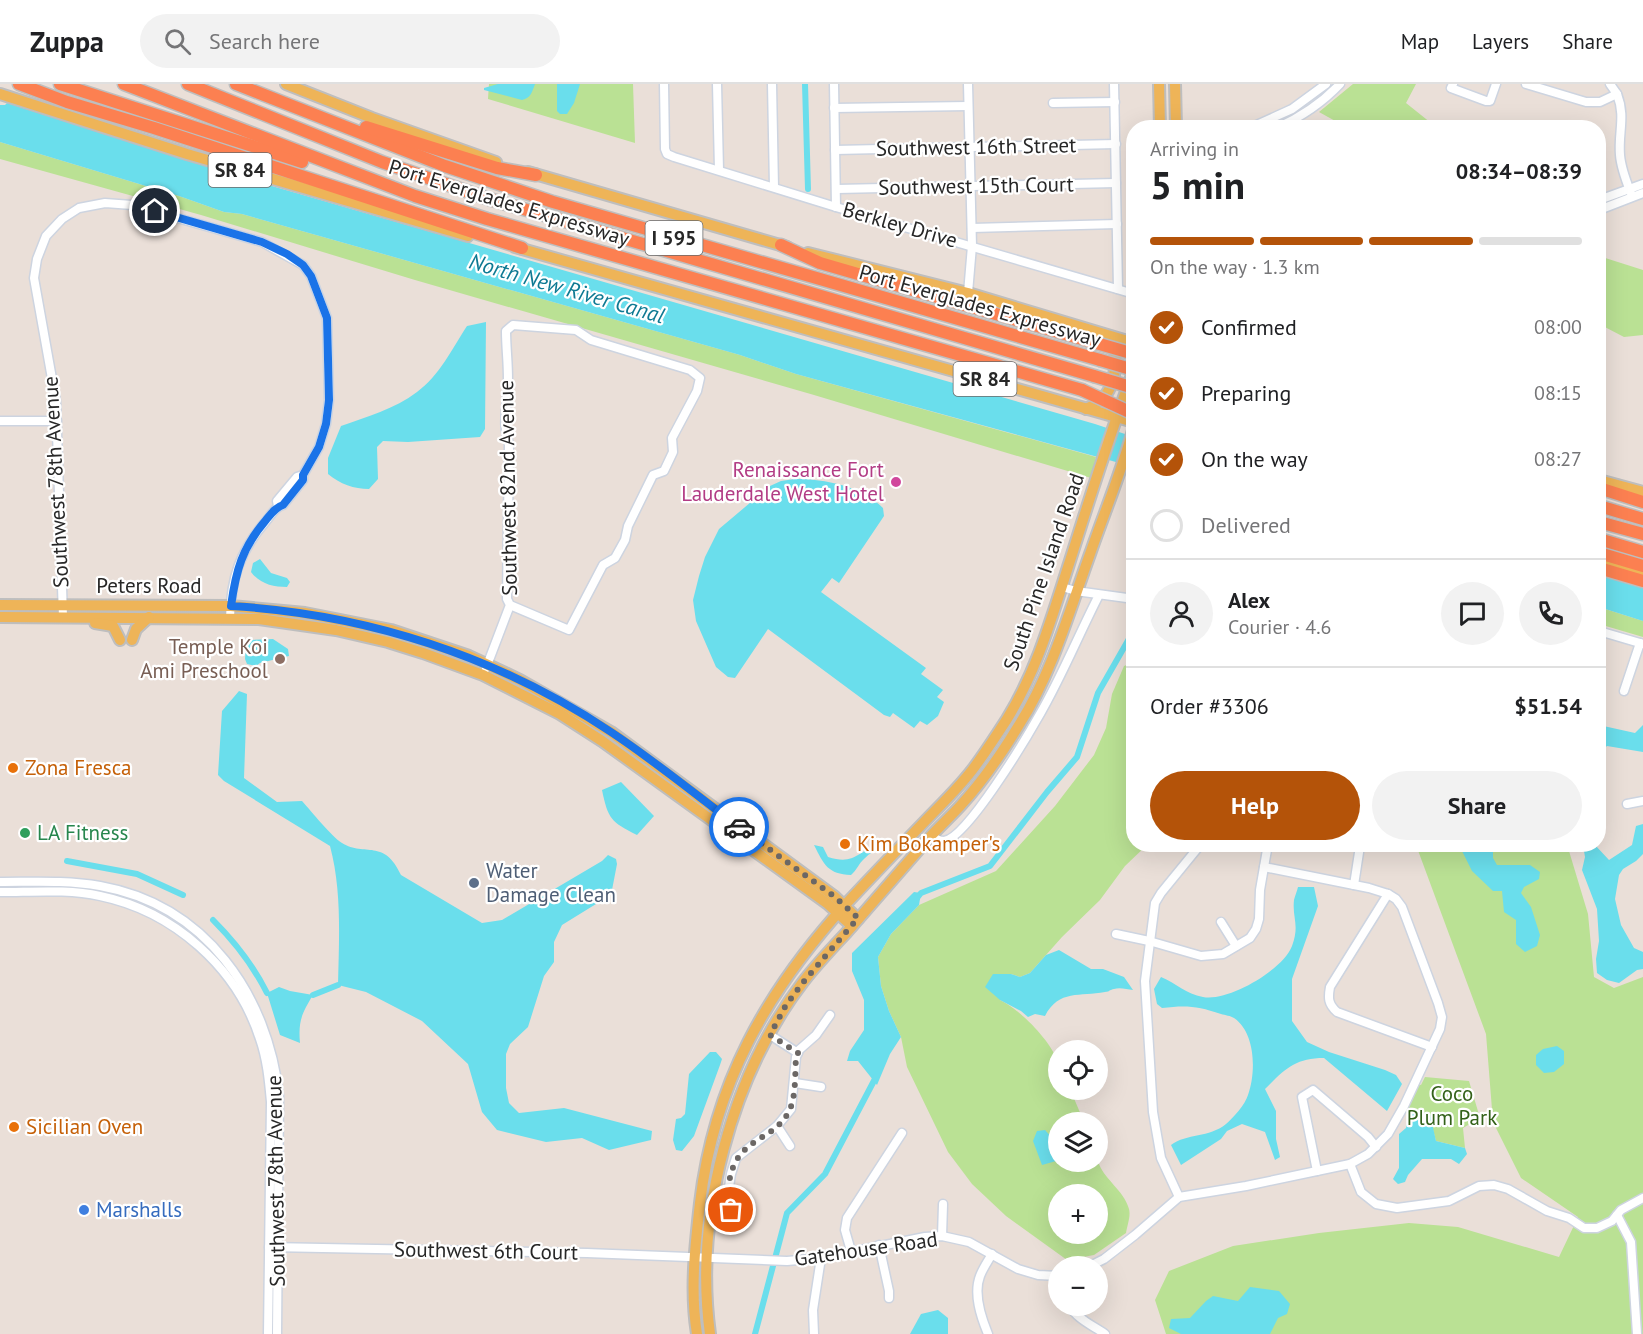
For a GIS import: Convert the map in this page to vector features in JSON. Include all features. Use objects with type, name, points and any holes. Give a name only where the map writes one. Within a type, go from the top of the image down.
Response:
[{"type":"highway","points":[[19,84],[67,102],[154,128],[522,248]]},
{"type":"highway","points":[[60,84],[329,172],[415,196]]},
{"type":"highway","name":"Port Everglades Expressway","points":[[124,84],[415,196],[627,261],[1126,402]]},
{"type":"highway","points":[[188,84],[382,162],[489,199],[1126,386]]},
{"type":"highway","name":"Port Everglades Expressway","points":[[236,84],[446,166],[553,202],[1126,368]]},
{"type":"highway","points":[[256,92],[422,146],[497,168],[536,175]]},
{"type":"highway","points":[[781,245],[820,263],[1099,338],[1126,350]]},
{"type":"highway","points":[[1082,390],[1126,410]]},
{"type":"highway","points":[[1606,490],[1643,502]]},
{"type":"highway","points":[[1606,508],[1643,519]]},
{"type":"highway","points":[[1606,524],[1643,534]]},
{"type":"highway","points":[[1606,541],[1643,552]]},
{"type":"highway","points":[[1606,555],[1643,566]]},
{"type":"highway","points":[[1606,570],[1643,581]]},
{"type":"main road","points":[[286,84],[372,118],[536,175],[781,245],[968,293],[1113,342],[1115,351],[1112,381],[1103,398],[1086,410]]},
{"type":"main road","points":[[1159,84],[1160,120]]},
{"type":"main road","points":[[1175,84],[1176,120]]},
{"type":"main road","name":"SR 84","points":[[0,94],[187,154],[482,240],[522,248],[954,370],[1086,410],[1126,425]]},
{"type":"main road","points":[[1099,338],[1126,342]]},
{"type":"main road","name":"South Pine Island Road","points":[[710,1334],[701,1258],[702,1190],[720,1107],[746,1046],[772,998],[824,929],[973,770],[1008,717],[1033,670],[1126,391]]},
{"type":"main road","name":"South Pine Island Road","points":[[697,1334],[693,1290],[723,1152],[734,1112],[748,1078],[786,1005],[805,980],[962,804],[1020,724],[1060,639],[1126,453]]},
{"type":"main road","points":[[1606,489],[1643,492]]},
{"type":"main road","points":[[1606,562],[1643,575]]},
{"type":"main road","name":"Peters Road","points":[[0,605],[231,606],[305,613],[391,630],[487,664],[564,703],[611,732],[855,922]]},
{"type":"main road","name":"Peters Road","points":[[0,616],[230,618],[292,623],[357,635],[423,652],[483,675],[560,714],[602,741],[841,910]]},
{"type":"main road","points":[[66,617],[79,622],[105,623],[117,631],[120,640]]},
{"type":"main road","points":[[132,640],[136,629],[149,617]]},
{"type":"main road","points":[[746,1046],[752,1062],[748,1078]]},
{"type":"street","name":"Berkley Drive","points":[[664,84],[667,154],[836,207],[1126,291]]},
{"type":"street","points":[[717,84],[719,170]]},
{"type":"street","points":[[772,84],[774,187]]},
{"type":"street","points":[[834,84],[836,207]]},
{"type":"street","points":[[968,84],[972,228],[968,293]]},
{"type":"street","points":[[1114,84],[1118,289]]},
{"type":"street","points":[[1268,120],[1292,109],[1326,84]]},
{"type":"street","points":[[1293,120],[1327,98],[1340,84]]},
{"type":"street","points":[[1453,84],[1451,88],[1486,101],[1490,101],[1496,84]]},
{"type":"street","points":[[1526,84],[1586,102],[1600,102],[1617,94]]},
{"type":"street","points":[[1610,84],[1622,106],[1619,152],[1630,192]]},
{"type":"street","points":[[1053,103],[1114,102]]},
{"type":"street","points":[[834,108],[968,106]]},
{"type":"street","name":"Southwest 16th Street","points":[[835,150],[1116,144]]},
{"type":"street","name":"Southwest 15th Court","points":[[837,189],[1116,183]]},
{"type":"street","points":[[1606,206],[1643,184]]},
{"type":"street","points":[[1606,198],[1630,192],[1643,193]]},
{"type":"street","name":"Southwest 78th Avenue","points":[[66,617],[62,605],[56,401],[34,278],[37,259],[46,236],[62,219],[79,208],[105,203],[132,205],[262,242],[303,265],[322,302],[327,318],[329,400],[326,424],[319,447],[303,475],[297,477],[277,501],[278,506],[250,540],[242,554],[234,579],[231,606]]},
{"type":"street","points":[[972,228],[1117,224]]},
{"type":"street","name":"Southwest 82nd Avenue","points":[[483,675],[510,605],[507,599],[509,444],[505,431],[504,410],[507,398],[506,331],[513,325],[576,330],[591,340],[690,370],[700,378],[697,391],[672,438],[674,452],[669,462],[664,471],[653,476],[627,526],[626,540],[615,558],[603,565],[569,630],[510,605]]},
{"type":"street","points":[[0,421],[57,421]]},
{"type":"street","points":[[1062,587],[1097,598],[1126,599]]},
{"type":"street","points":[[932,835],[941,841],[946,840],[961,829],[976,812],[1041,713],[1097,598]]},
{"type":"street","points":[[230,618],[231,606]]},
{"type":"street","points":[[1606,633],[1642,643],[1624,691]]},
{"type":"street","points":[[986,749],[1007,763],[1010,762]]},
{"type":"street","points":[[1627,804],[1643,801]]},
{"type":"street","points":[[1179,1197],[1161,1158],[1153,1113],[1145,981],[1155,903],[1194,852]]},
{"type":"street","points":[[1116,934],[1202,956],[1223,954],[1250,938],[1256,929],[1267,852]]},
{"type":"street","points":[[1354,885],[1359,852]]},
{"type":"street","points":[[1108,1256],[1179,1197],[1350,1164],[1376,1147],[1388,1134],[1404,1106],[1440,1029],[1442,1017],[1440,1010],[1402,907],[1396,899],[1388,894],[1354,885],[1264,867]]},
{"type":"street","name":"Southwest 78th Avenue","points":[[0,882],[74,883],[101,886],[149,901],[179,918],[206,940],[227,962],[252,999],[272,1052],[279,1096],[274,1247],[268,1334]]},
{"type":"street","name":"Southwest 78th Avenue","points":[[0,892],[53,892],[99,896],[145,910],[177,928],[199,946],[220,968],[247,1009],[265,1056],[271,1102],[277,1334]]},
{"type":"street","points":[[1388,894],[1330,987],[1328,998],[1330,1006],[1337,1012],[1432,1047]]},
{"type":"street","points":[[1221,922],[1236,946]]},
{"type":"street","points":[[744,1222],[731,1210],[727,1200],[736,1158],[777,1126],[790,1109],[797,1055],[816,1035],[830,1015]]},
{"type":"street","points":[[769,1037],[797,1055]]},
{"type":"street","points":[[795,1083],[821,1087]]},
{"type":"street","points":[[1317,1171],[1302,1097],[1313,1090],[1368,1137],[1376,1147]]},
{"type":"street","points":[[271,1102],[279,1119]]},
{"type":"street","points":[[270,1113],[279,1130]]},
{"type":"street","points":[[777,1126],[790,1146]]},
{"type":"street","points":[[851,1251],[845,1230],[848,1218],[902,1133]]},
{"type":"street","points":[[1350,1164],[1361,1192],[1377,1204],[1397,1208],[1449,1201],[1479,1186],[1494,1185],[1508,1189],[1547,1210],[1569,1218],[1584,1228],[1597,1228],[1612,1221],[1621,1210],[1643,1198]]},
{"type":"street","points":[[942,1236],[943,1204]]},
{"type":"street","points":[[1617,1215],[1631,1242],[1637,1334]]},
{"type":"street","name":"Gatehouse Road","points":[[701,1258],[787,1261],[821,1258],[879,1245],[942,1236],[969,1242],[1028,1272],[1048,1275]]},
{"type":"street","points":[[879,1245],[889,1298]]},
{"type":"street","name":"Southwest 6th Court","points":[[274,1247],[587,1252],[701,1258]]},
{"type":"street","points":[[988,1334],[982,1321],[977,1296],[979,1277],[992,1254]]},
{"type":"street","points":[[814,1334],[813,1310],[821,1258]]},
{"type":"street","points":[[1079,1316],[1105,1334]]},
{"type":"green space","points":[[489,84],[633,84],[635,143],[488,99]]},
{"type":"green space","points":[[1353,84],[1416,84],[1406,103],[1427,120],[1333,120],[1319,112]]},
{"type":"green space","points":[[0,142],[179,196],[224,212],[242,214],[740,355],[796,374],[1096,457],[1091,478],[201,215],[0,159]]},
{"type":"green space","points":[[1606,258],[1643,270],[1643,335],[1624,337],[1606,328]]},
{"type":"green space","points":[[1606,609],[1643,621],[1643,637],[1606,626]]},
{"type":"green space","points":[[1126,665],[1126,852],[1140,852],[1125,866],[1100,900],[1062,937],[1030,973],[1020,977],[1011,974],[1000,1000],[1026,1019],[1048,1044],[1048,1100],[1075,1100],[1080,1112],[1048,1112],[1048,1172],[1104,1172],[1123,1196],[1129,1209],[1126,1233],[1094,1255],[1061,1256],[1006,1216],[972,1184],[948,1152],[907,1067],[901,1037],[881,986],[878,957],[891,934],[919,905],[996,871],[1055,806],[1094,755],[1106,728],[1112,694]]},
{"type":"green space","points":[[1419,852],[1569,852],[1588,914],[1594,977],[1614,988],[1643,977],[1643,1334],[1166,1334],[1155,1300],[1169,1271],[1233,1246],[1409,1223],[1458,1227],[1559,1257],[1578,1217],[1521,1178],[1493,1122],[1486,1034]]},
{"type":"green space","name":"Coco Plum Park","points":[[1425,1077],[1469,1081],[1480,1118],[1463,1128],[1465,1148],[1436,1141],[1429,1114],[1403,1112],[1417,1084],[1421,1085]]},
{"type":"water","points":[[498,84],[535,84],[529,96],[522,100],[484,90],[484,88]]},
{"type":"water","points":[[557,84],[580,84],[574,103],[567,114],[560,114],[557,111]]},
{"type":"water","name":"North New River Canal","points":[[7,103],[272,186],[1095,424],[1126,434],[1126,465],[796,374],[740,355],[242,214],[224,212],[179,196],[0,142],[0,105]]},
{"type":"water","points":[[486,322],[485,429],[480,437],[408,442],[383,441],[377,447],[378,479],[369,489],[347,485],[328,474],[328,458],[341,426],[390,408],[417,392],[439,370],[467,326]]},
{"type":"water","points":[[819,480],[842,485],[864,494],[883,508],[884,516],[839,583],[832,578],[821,592],[926,668],[921,674],[943,690],[937,697],[944,702],[938,716],[927,725],[920,721],[914,728],[893,713],[890,717],[884,715],[768,629],[735,678],[728,677],[716,667],[696,621],[693,600],[705,557],[719,529],[770,486],[781,481]]},
{"type":"water","points":[[260,559],[271,573],[287,578],[290,582],[287,587],[267,584],[251,572],[253,563]]},
{"type":"water","points":[[1606,576],[1643,587],[1643,621],[1606,609]]},
{"type":"water","points":[[273,639],[288,649],[289,656],[256,666],[247,664],[246,645],[250,640]]},
{"type":"water","points":[[239,691],[247,694],[244,778],[277,802],[302,801],[327,830],[342,843],[359,849],[374,850],[388,856],[401,875],[482,923],[502,920],[602,861],[608,855],[616,859],[612,890],[596,904],[562,925],[554,942],[554,962],[544,976],[528,1027],[510,1044],[506,1054],[506,1088],[509,1103],[519,1113],[564,1108],[652,1131],[651,1140],[609,1150],[582,1138],[546,1142],[497,1130],[482,1112],[468,1064],[422,1021],[366,992],[338,985],[338,898],[330,846],[224,781],[218,775],[222,711]]},
{"type":"water","points":[[1643,725],[1643,752],[1607,746],[1606,727],[1635,733]]},
{"type":"water","points":[[621,782],[654,816],[637,835],[616,823],[606,807],[602,790]]},
{"type":"water","points":[[1643,824],[1643,854],[1623,869],[1619,875],[1615,899],[1621,925],[1634,948],[1643,952],[1643,969],[1637,970],[1619,983],[1607,980],[1597,973],[1596,959],[1599,941],[1597,909],[1582,870],[1584,852],[1602,852],[1609,860],[1632,845],[1636,826]]},
{"type":"water","points":[[878,844],[851,875],[837,873],[828,867],[814,845],[823,847],[828,857],[844,860]]},
{"type":"water","points":[[1462,852],[1493,852],[1497,865],[1530,865],[1540,872],[1539,879],[1524,887],[1521,893],[1531,907],[1540,935],[1537,946],[1525,952],[1516,944],[1516,920],[1504,912],[1502,891],[1493,891],[1472,871]]},
{"type":"water","points":[[1298,887],[1314,887],[1318,906],[1292,979],[1292,1021],[1307,1042],[1329,1052],[1385,1070],[1396,1075],[1402,1084],[1387,1111],[1324,1058],[1305,1060],[1285,1070],[1265,1089],[1276,1111],[1276,1139],[1280,1157],[1275,1160],[1265,1132],[1242,1124],[1227,1131],[1221,1139],[1181,1165],[1171,1145],[1177,1141],[1212,1132],[1226,1124],[1244,1103],[1251,1086],[1252,1054],[1247,1033],[1234,1018],[1185,1006],[1162,1008],[1157,1004],[1154,989],[1161,977],[1191,993],[1203,997],[1214,997],[1240,989],[1266,974],[1278,965],[1292,946],[1296,927],[1294,900]]},
{"type":"water","points":[[914,892],[921,893],[919,905],[891,934],[878,957],[881,986],[901,1037],[890,1054],[877,1085],[858,1061],[847,1061],[850,1051],[864,1030],[864,1000],[852,971],[852,953]]},
{"type":"water","points":[[1059,950],[1091,969],[1103,969],[1124,977],[1133,990],[1118,988],[1071,996],[1057,1002],[1045,1016],[1035,1014],[1028,1017],[1000,1000],[985,987],[993,974],[1011,974],[1020,977],[1030,973],[1046,955]]},
{"type":"water","points":[[279,987],[313,995],[302,1018],[300,1043],[280,1035],[267,993]]},
{"type":"water","points":[[1557,1046],[1564,1051],[1564,1064],[1554,1072],[1544,1073],[1536,1065],[1536,1055],[1543,1049]]},
{"type":"water","points":[[710,1052],[716,1052],[722,1059],[720,1065],[694,1136],[682,1151],[676,1150],[673,1140],[676,1119],[685,1114],[689,1074]]},
{"type":"water","points":[[1409,1114],[1430,1114],[1436,1141],[1465,1148],[1467,1154],[1459,1164],[1451,1159],[1422,1159],[1405,1182],[1398,1184],[1393,1179],[1399,1168],[1399,1134],[1406,1128]]},
{"type":"water","points":[[1045,1130],[1048,1133],[1048,1163],[1042,1165],[1033,1141],[1037,1131]]},
{"type":"water","points":[[1250,1287],[1279,1291],[1290,1304],[1287,1314],[1278,1318],[1270,1334],[1181,1334],[1169,1328],[1171,1319],[1190,1318],[1213,1296],[1238,1301]]},
{"type":"water","points":[[938,1310],[948,1318],[948,1334],[910,1334],[921,1314]]},
{"type":"waterway","points":[[805,84],[808,189]]},
{"type":"waterway","points":[[917,898],[921,893],[990,866],[1077,757],[1098,693],[1126,644]]},
{"type":"waterway","points":[[67,861],[137,874],[183,895]]},
{"type":"waterway","points":[[213,920],[243,954],[267,993]]},
{"type":"waterway","points":[[313,995],[338,985]]},
{"type":"waterway","points":[[755,1334],[787,1213],[825,1174],[877,1075]]},
{"type":"way so far","points":[[731,1210],[727,1200],[736,1158],[777,1126],[790,1109],[798,1053],[770,1035],[786,1005],[858,918],[835,897],[739,827]]},
{"type":"place","name":"Renaissance Fort Lauderdale West Hotel","points":[[896,482]]},
{"type":"place","name":"Temple Koi Ami Preschool","points":[[280,659]]},
{"type":"place","name":"Zona Fresca","points":[[13,768]]},
{"type":"place","name":"LA Fitness","points":[[25,833]]},
{"type":"place","name":"Kim Bokamper's","points":[[845,844]]},
{"type":"place","name":"Water Damage Clean","points":[[474,883]]},
{"type":"place","name":"Sicilian Oven","points":[[14,1127]]},
{"type":"place","name":"Marshalls","points":[[84,1210]]},
{"type":"route","points":[[155,211],[262,242],[287,254],[303,265],[311,276],[327,318],[329,400],[326,424],[319,447],[303,475],[303,480],[283,505],[278,506],[263,524],[242,554],[234,579],[231,606],[336,618],[391,630],[469,656],[564,703],[611,732],[739,827]]}]
